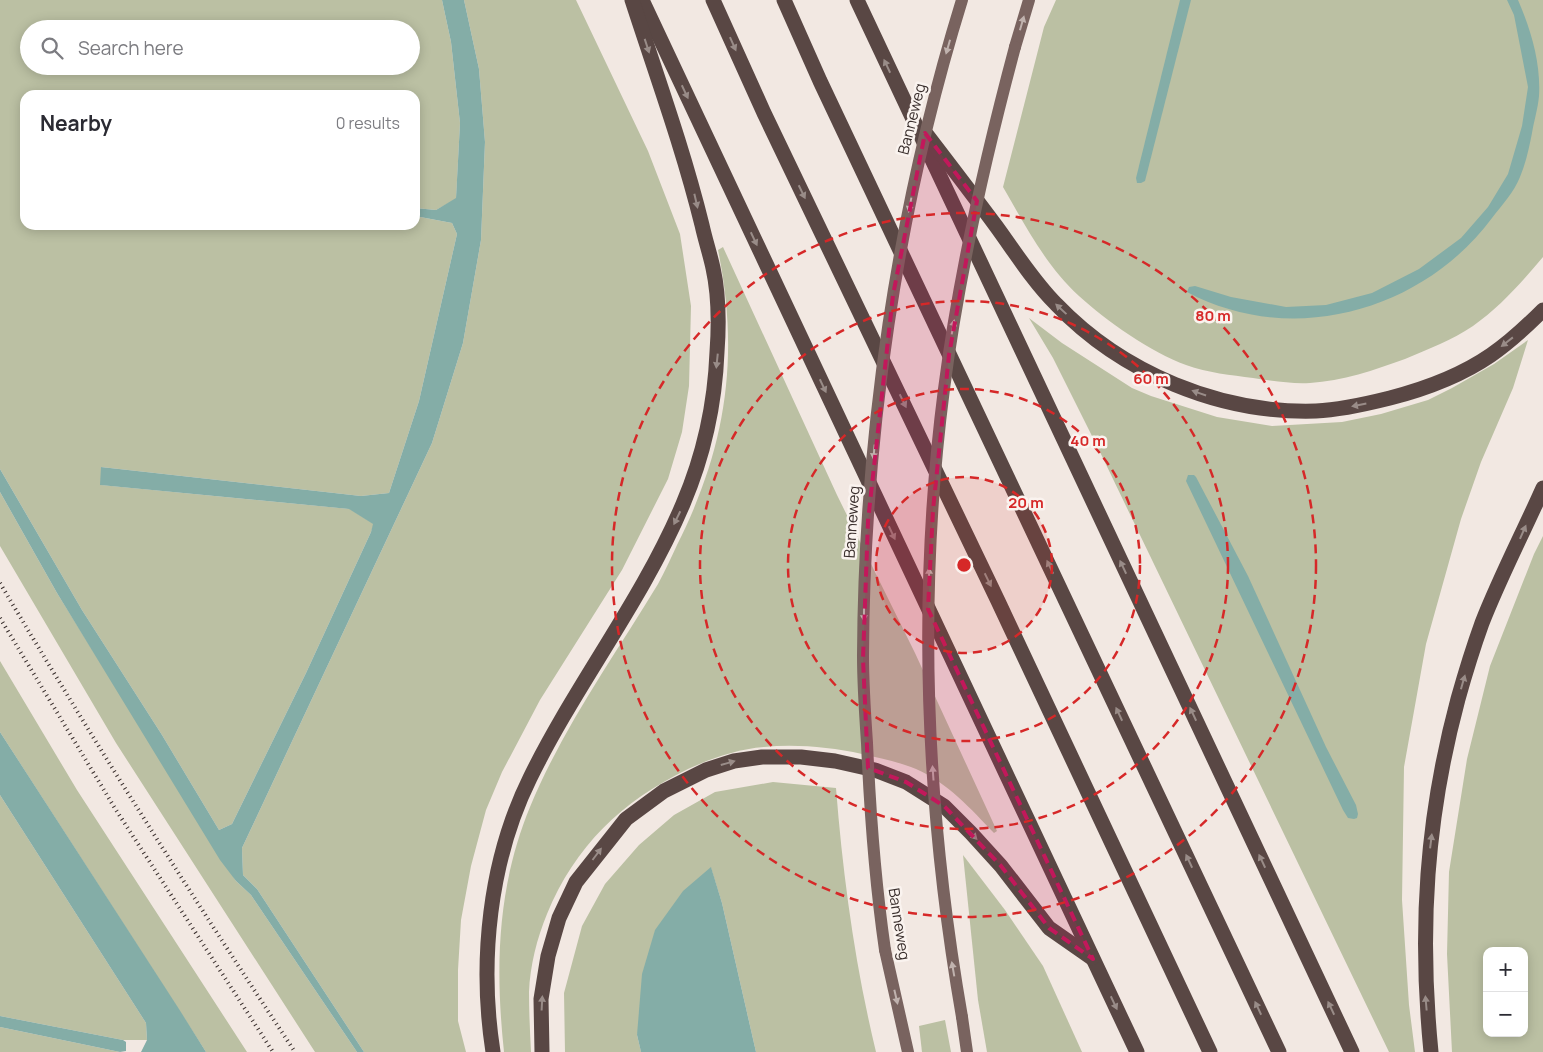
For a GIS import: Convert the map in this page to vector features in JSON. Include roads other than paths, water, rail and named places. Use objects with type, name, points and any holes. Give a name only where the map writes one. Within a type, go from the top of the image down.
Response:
[{"type":"highway","points":[[493,1052],[488,1006],[489,941],[499,864],[513,820],[529,780],[560,722],[659,555],[684,503],[700,454],[712,404],[718,353],[718,314],[714,270],[691,178],[632,0]]},
{"type":"highway","points":[[642,0],[1137,1052]]},
{"type":"highway","points":[[713,0],[764,113],[998,601],[1210,1052]]},
{"type":"highway","points":[[784,0],[820,82],[1279,1052]]},
{"type":"highway","points":[[857,0],[1352,1052]]},
{"type":"highway","points":[[908,110],[1034,279],[1056,304],[1096,340],[1129,361],[1171,383],[1205,396],[1243,406],[1290,411],[1326,410],[1354,406],[1411,393],[1450,377],[1490,355],[1520,332],[1543,310]]},
{"type":"highway","points":[[1431,1052],[1426,999],[1425,902],[1428,859],[1441,770],[1461,688],[1482,623],[1543,488]]},
{"type":"highway","points":[[542,1052],[541,999],[548,956],[558,918],[576,882],[626,819],[664,791],[706,770],[734,761],[762,757],[801,757],[836,761],[875,770],[906,782],[944,806],[1001,866],[1049,928],[1093,959]]},
{"type":"main road","name":"Banneweg","points":[[908,1052],[885,950],[878,904],[868,780],[863,659],[864,572],[880,387],[903,240],[920,152],[962,0]]},
{"type":"main road","points":[[967,1052],[951,951],[937,840],[930,726],[929,567],[941,419],[952,335],[984,166],[1029,0]]},
{"type":"water","points":[[442,0],[464,0],[479,69],[485,142],[481,240],[463,343],[432,443],[242,848],[243,875],[257,889],[364,1052],[357,1052],[251,895],[236,881],[220,860],[57,593],[0,492],[0,469],[82,610],[162,735],[219,830],[232,824],[306,673],[373,524],[349,509],[100,485],[101,467],[361,496],[389,493],[419,401],[457,234],[452,223],[420,217],[420,208],[436,210],[456,198],[460,123],[451,42]]},
{"type":"water","points":[[1180,0],[1191,0],[1145,181],[1137,183],[1136,178]]},
{"type":"water","points":[[1507,0],[1518,0],[1531,35],[1537,59],[1538,105],[1527,155],[1517,183],[1492,218],[1463,250],[1430,277],[1393,297],[1353,311],[1311,318],[1269,317],[1227,309],[1187,292],[1189,287],[1195,286],[1231,297],[1286,307],[1326,305],[1372,293],[1419,269],[1461,238],[1488,207],[1508,174],[1522,126],[1528,87],[1514,15]]},
{"type":"water","points":[[1188,475],[1196,477],[1248,576],[1326,747],[1356,805],[1357,818],[1348,818],[1343,810],[1186,481]]},
{"type":"water","points":[[0,732],[206,1052],[141,1052],[147,1040],[146,1023],[0,795]]},
{"type":"water","points":[[711,867],[722,903],[756,1052],[641,1052],[637,1035],[642,974],[655,930],[683,891]]},
{"type":"water","points":[[0,1016],[123,1040],[126,1042],[126,1051],[120,1052],[0,1027]]},
{"type":"railway","points":[[0,583],[144,819],[295,1052]]},
{"type":"railway","points":[[0,618],[116,810],[273,1052]]}]
